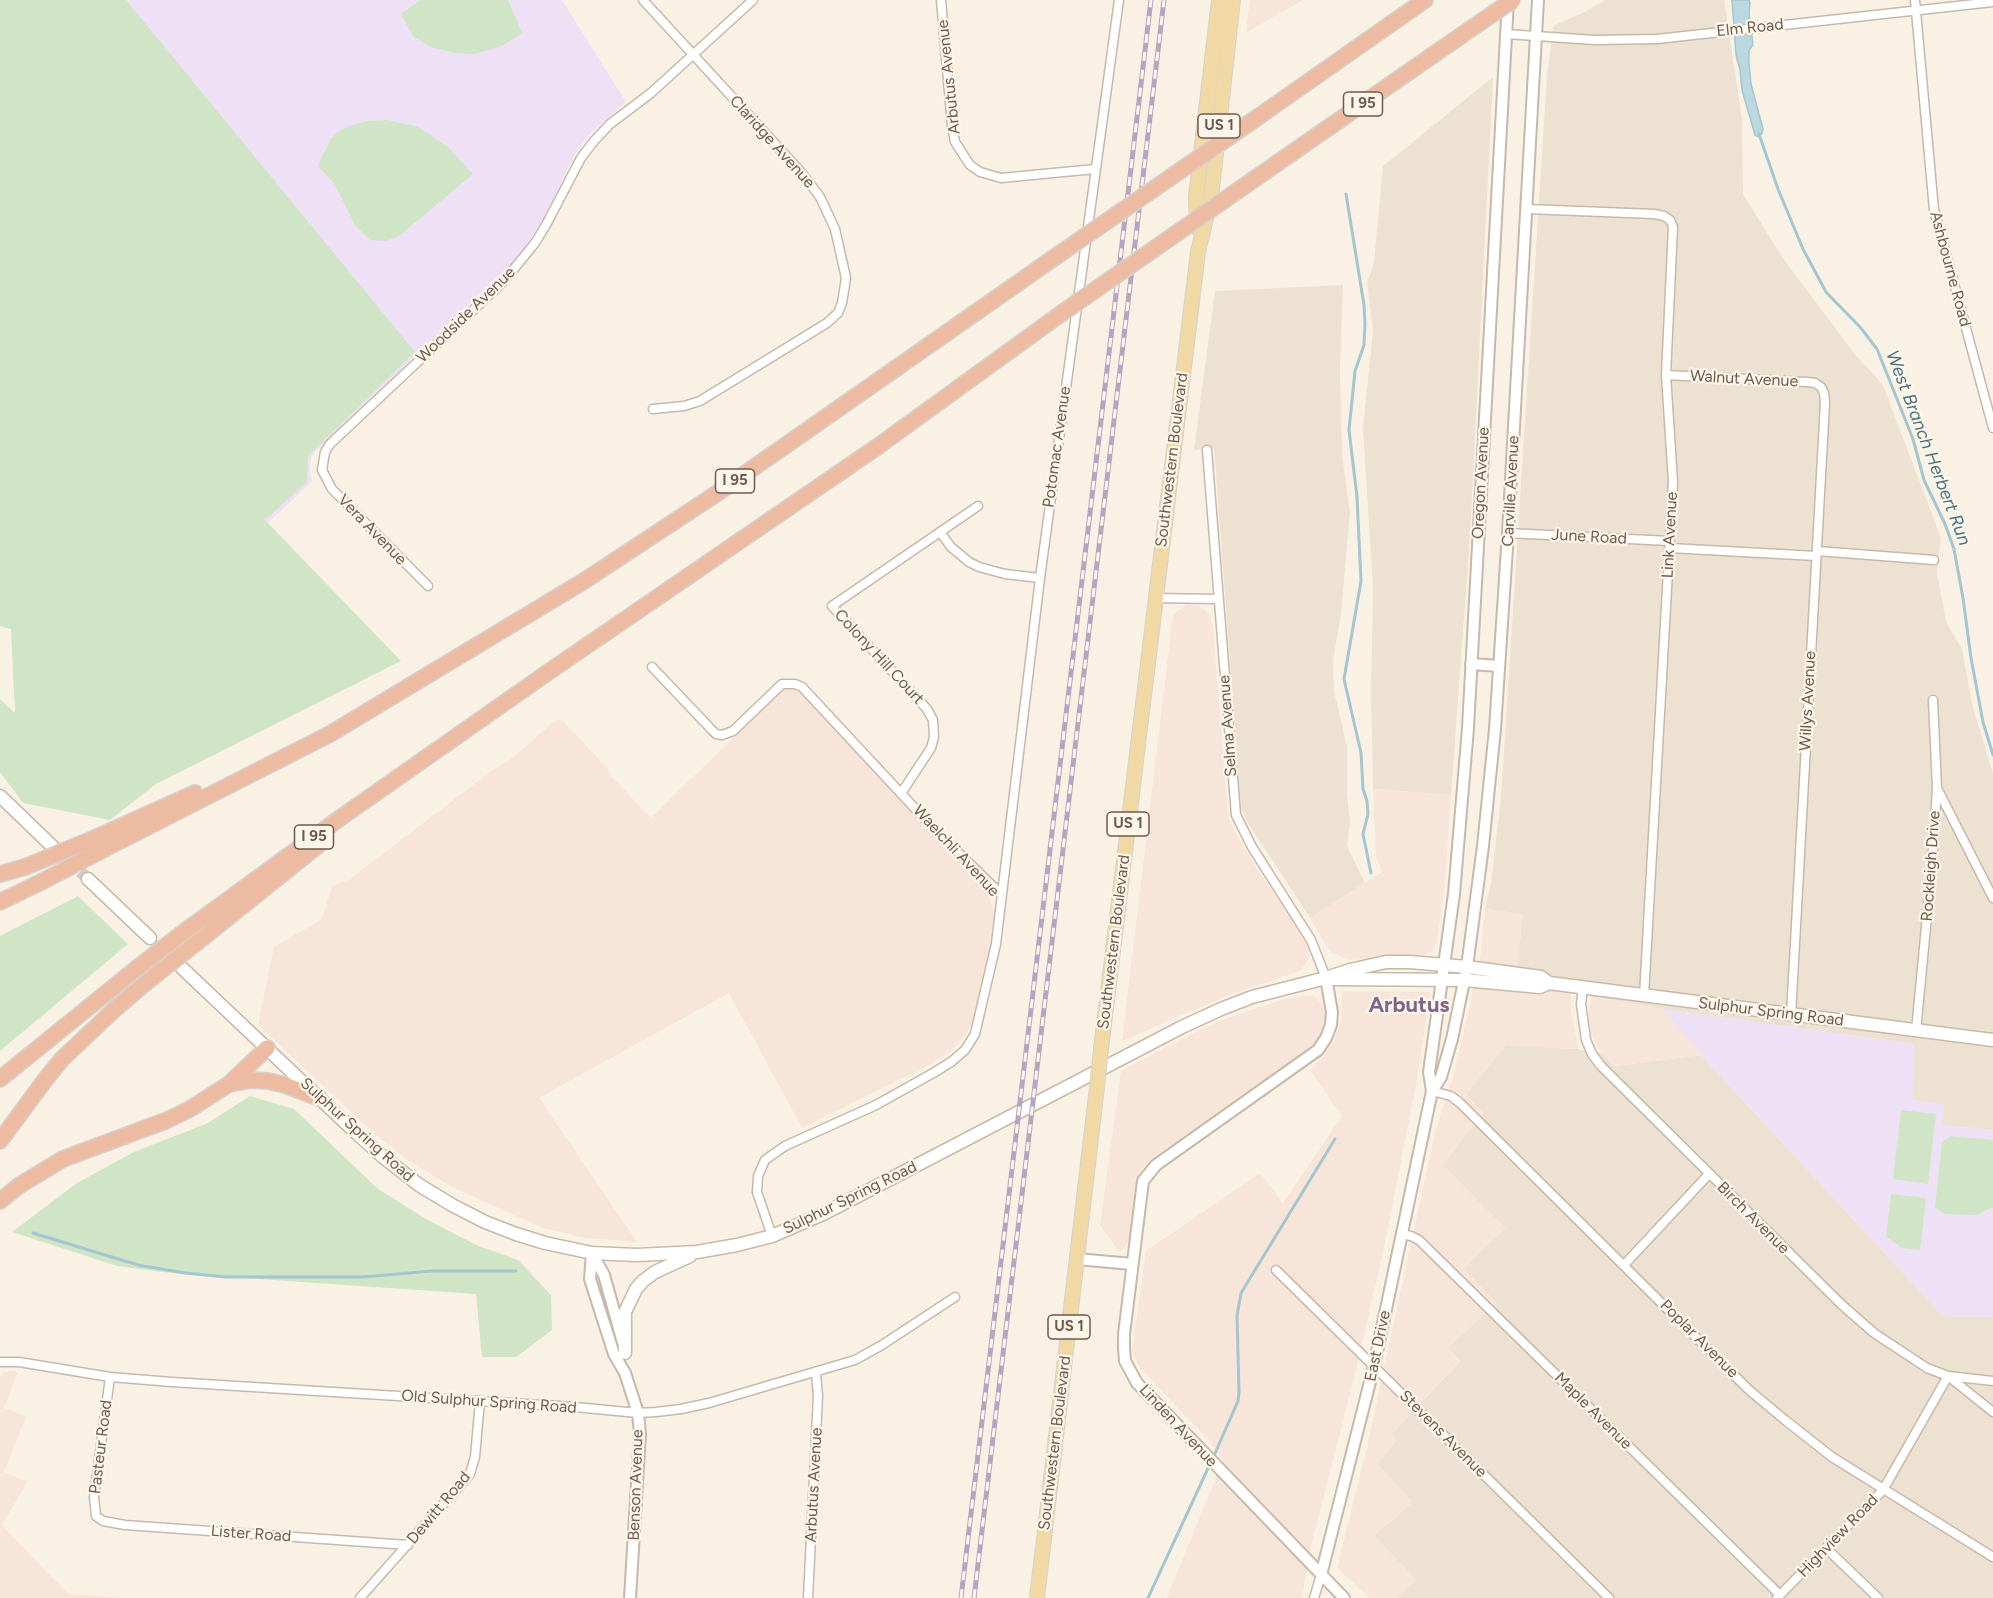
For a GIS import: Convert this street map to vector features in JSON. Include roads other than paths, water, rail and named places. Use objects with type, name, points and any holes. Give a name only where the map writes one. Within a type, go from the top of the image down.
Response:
[{"type":"highway","name":"I 95","points":[[0,902],[330,734],[516,623],[654,536],[1425,0]]},
{"type":"highway","name":"I 95","points":[[0,1079],[136,969],[270,868],[440,747],[877,447],[1055,318],[1513,0]]},
{"type":"highway","points":[[0,874],[25,867],[95,838],[330,734]]},
{"type":"highway","points":[[0,1140],[62,1059],[115,1008],[440,747]]},
{"type":"highway","points":[[0,1201],[20,1185],[63,1159],[165,1121],[190,1108],[229,1084],[267,1048]]},
{"type":"highway","points":[[229,1084],[251,1080],[268,1081],[285,1084],[319,1098]]},
{"type":"main road","name":"Southwestern Boulevard","points":[[1198,252],[1196,196],[1219,0]]},
{"type":"main road","name":"Southwestern Boulevard","points":[[1037,1598],[1155,598],[1198,252],[1211,198],[1233,0]]},
{"type":"main road","points":[[0,796],[53,847]]},
{"type":"main road","points":[[88,879],[150,938]]},
{"type":"main road","name":"Sulphur Spring Road","points":[[182,968],[381,1156],[419,1185],[485,1222],[545,1243],[592,1253],[655,1255],[697,1252],[772,1236],[825,1213],[1182,1027],[1221,1009],[1252,997],[1386,962],[1444,964],[1541,977],[1549,983],[1993,1040]]},
{"type":"main road","name":"Sulphur Spring Road","points":[[1326,978],[1464,980],[1540,987],[1549,983]]},
{"type":"main road","points":[[626,1353],[624,1312],[636,1289],[655,1272],[697,1252]]},
{"type":"street","name":"Claridge Avenue","points":[[643,0],[800,171],[820,196],[835,229],[846,278],[838,313],[827,322],[699,401],[684,406],[653,409]]},
{"type":"street","name":"Woodside Avenue","points":[[321,470],[324,452],[330,444],[504,281],[521,261],[546,225],[576,166],[594,141],[610,124],[651,93],[753,0]]},
{"type":"street","points":[[753,0],[758,0]]},
{"type":"street","name":"Arbutus Avenue","points":[[941,0],[952,126],[956,142],[970,165],[980,172],[1001,178],[1095,169]]},
{"type":"street","name":"Potomac Avenue","points":[[1002,895],[1040,578],[1119,0]]},
{"type":"street","name":"Oregon Avenue","points":[[1444,964],[1459,844],[1471,664],[1508,0]]},
{"type":"street","name":"Carville Avenue","points":[[1464,980],[1483,846],[1499,666],[1538,0]]},
{"type":"street","name":"Ashbourne Road","points":[[1915,0],[1934,210],[1993,428]]},
{"type":"street","name":"Elm Road","points":[[1506,34],[1595,40],[1646,40],[1993,2]]},
{"type":"street","name":"Link Avenue","points":[[1527,209],[1654,214],[1670,220],[1674,236],[1666,375],[1673,482],[1644,996]]},
{"type":"street","name":"Walnut Avenue","points":[[1666,375],[1807,382],[1821,387]]},
{"type":"street","name":"Willys Avenue","points":[[1791,1015],[1825,403],[1821,387]]},
{"type":"street","name":"Selma Avenue","points":[[1207,450],[1236,815],[1252,847],[1311,940],[1326,978]]},
{"type":"street","name":"Vera Avenue","points":[[321,470],[332,489],[428,586]]},
{"type":"street","name":"Colony Hill Court","points":[[902,792],[931,748],[934,737],[933,720],[927,710],[832,606],[978,506]]},
{"type":"street","points":[[940,532],[951,547],[979,567],[1005,574],[1040,578]]},
{"type":"street","name":"June Road","points":[[1508,533],[1934,560]]},
{"type":"street","points":[[1155,598],[1218,599]]},
{"type":"street","points":[[1471,664],[1499,666]]},
{"type":"street","name":"Waelchli Avenue","points":[[652,667],[716,734],[722,735],[733,731],[782,684],[795,684],[802,687],[936,831],[1002,895],[996,944],[980,1016],[975,1034],[965,1050],[935,1072],[876,1104],[785,1146],[765,1160],[758,1176],[757,1192],[772,1236]]},
{"type":"street","name":"Rockleigh Drive","points":[[1916,1031],[1937,788],[1933,700]]},
{"type":"street","points":[[1937,788],[1993,898]]},
{"type":"street","name":"East Drive","points":[[1432,1091],[1429,1072],[1444,964]]},
{"type":"street","points":[[1077,1259],[1132,1264],[1143,1181],[1149,1172],[1318,1050],[1331,1025],[1332,1012],[1326,978]]},
{"type":"street","name":"East Drive","points":[[1314,1598],[1374,1366],[1432,1091],[1441,1077],[1454,1033],[1464,980]]},
{"type":"street","name":"Birch Avenue","points":[[1583,987],[1581,1004],[1583,1024],[1592,1054],[1617,1084],[1842,1305],[1874,1333],[1927,1368],[1948,1376],[1993,1381]]},
{"type":"street","name":"Poplar Avenue","points":[[1432,1091],[1451,1096],[1460,1103],[1767,1405],[1832,1457],[1993,1557]]},
{"type":"street","points":[[1624,1265],[1709,1174]]},
{"type":"street","name":"Maple Avenue","points":[[1401,1234],[1419,1240],[1778,1597]]},
{"type":"street","name":"Benson Avenue","points":[[592,1253],[604,1275],[626,1353],[626,1373]]},
{"type":"street","name":"Benson Avenue","points":[[592,1253],[590,1279],[614,1354],[626,1373],[638,1413],[640,1443],[630,1598]]},
{"type":"street","name":"Linden Avenue","points":[[1132,1264],[1124,1334],[1125,1361],[1137,1383],[1344,1598]]},
{"type":"street","name":"Stevens Avenue","points":[[1276,1270],[1610,1598]]},
{"type":"street","name":"Old Sulphur Spring Road","points":[[0,1362],[19,1362],[110,1377],[638,1413],[681,1409],[816,1373],[866,1355],[956,1297]]},
{"type":"street","name":"Arbutus Avenue","points":[[808,1598],[819,1396],[816,1373]]},
{"type":"street","points":[[1948,1376],[1993,1412]]},
{"type":"street","name":"Highview Road","points":[[1778,1597],[1883,1490],[1948,1376]]},
{"type":"street","name":"Pasteur Road","points":[[96,1516],[94,1497],[110,1377]]},
{"type":"street","name":"Dewitt Road","points":[[360,1598],[470,1474],[475,1457],[480,1401]]},
{"type":"street","name":"Lister Road","points":[[96,1516],[111,1524],[125,1526],[408,1545]]},
{"type":"street","points":[[1827,1549],[1878,1598]]},
{"type":"water","points":[[1732,0],[1749,0],[1750,3],[1753,45],[1749,50],[1749,63],[1751,84],[1763,129],[1759,137],[1755,135],[1742,90],[1736,55]]},
{"type":"waterway","name":"West Branch Herbert Run","points":[[1759,134],[1778,189],[1803,249],[1826,292],[1860,327],[1877,349],[1913,439],[1924,480],[1954,549],[1983,722],[1993,755]]},
{"type":"waterway","points":[[1346,194],[1365,324],[1364,345],[1355,371],[1349,430],[1357,497],[1361,581],[1344,679],[1361,753],[1363,789],[1368,814],[1363,834],[1371,873]]},
{"type":"waterway","points":[[1213,1458],[1238,1401],[1237,1315],[1241,1293],[1335,1139]]},
{"type":"waterway","points":[[33,1233],[138,1265],[226,1277],[363,1277],[432,1271],[516,1271]]},
{"type":"waterway","points":[[1148,1598],[1210,1464]]},
{"type":"tunnel","points":[[54,847],[88,879]]},
{"type":"railway","points":[[961,1598],[1151,0]]},
{"type":"railway","points":[[974,1598],[1164,0]]},
{"type":"district","name":"Arbutus","points":[[1409,1006]]}]
